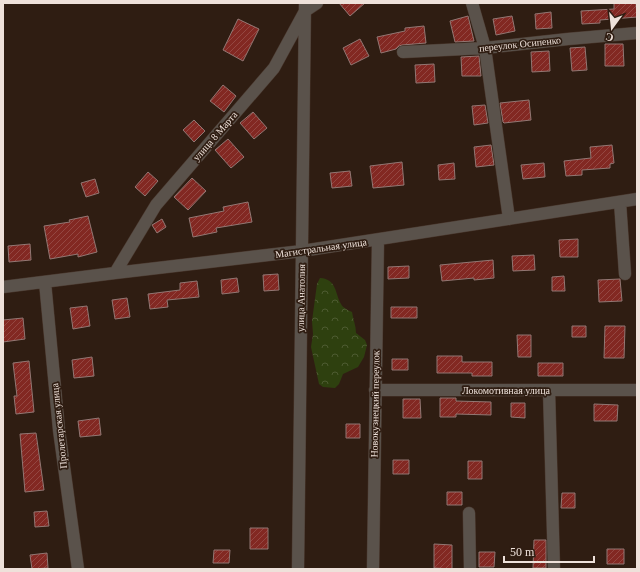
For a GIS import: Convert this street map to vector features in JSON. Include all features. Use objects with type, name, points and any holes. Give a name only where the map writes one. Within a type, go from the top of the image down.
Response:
[{"type":"street","name":"улица 8 Марта","points":[[115,273],[156,205],[274,68],[305,7],[317,3]]},
{"type":"street","points":[[472,3],[485,48],[509,219]]},
{"type":"street","name":"улица Анатолия","points":[[298,569],[305,7]]},
{"type":"street","name":"переулок Осипенко","points":[[403,52],[485,48],[637,33]]},
{"type":"street","name":"Магистральная улица","points":[[3,287],[302,251],[637,200]]},
{"type":"street","points":[[620,202],[625,274]]},
{"type":"street","name":"Новокузнецкий переулок","points":[[373,569],[374,390],[378,240]]},
{"type":"street","name":"Пролетарская улица","points":[[45,282],[59,430],[78,569]]},
{"type":"street","name":"Локомотивная улица","points":[[374,390],[637,390]]},
{"type":"street","points":[[549,390],[554,569]]},
{"type":"street","points":[[469,513],[470,569]]},
{"type":"green space","points":[[320,278],[326,279],[333,284],[342,305],[352,312],[356,333],[365,340],[367,345],[364,357],[358,367],[343,374],[339,384],[335,388],[323,387],[319,384],[311,347],[313,334],[312,321],[317,284]]},
{"type":"building","points":[[339,3],[365,3],[350,16]]},
{"type":"building","points":[[614,3],[636,3],[637,17],[600,20],[600,23],[582,24],[581,11],[614,9]]},
{"type":"building","points":[[551,12],[552,28],[536,29],[535,14]]},
{"type":"building","points":[[468,16],[474,41],[455,42],[450,21]]},
{"type":"building","points":[[512,16],[515,31],[496,35],[493,19]]},
{"type":"building","points":[[238,19],[259,29],[243,61],[223,50]]},
{"type":"building","points":[[424,26],[426,43],[402,45],[396,49],[381,53],[377,37],[405,31],[405,28]]},
{"type":"building","points":[[360,39],[369,56],[351,65],[343,48]]},
{"type":"building","points":[[605,44],[623,44],[624,66],[605,66]]},
{"type":"building","points":[[585,47],[587,70],[572,71],[570,48]]},
{"type":"building","points":[[549,51],[550,71],[532,72],[531,52]]},
{"type":"building","points":[[479,56],[481,76],[462,76],[461,57]]},
{"type":"building","points":[[434,64],[435,82],[416,83],[415,65]]},
{"type":"building","points":[[223,85],[236,96],[224,112],[210,101]]},
{"type":"building","points":[[529,100],[531,120],[503,122],[500,103]]},
{"type":"building","points":[[485,105],[488,123],[474,125],[472,106]]},
{"type":"building","points":[[253,112],[267,128],[254,139],[240,123]]},
{"type":"building","points":[[194,120],[205,131],[194,142],[183,130]]},
{"type":"building","points":[[228,139],[244,157],[231,168],[215,150]]},
{"type":"building","points":[[491,145],[494,165],[476,167],[474,147]]},
{"type":"building","points":[[612,145],[614,163],[610,164],[610,168],[582,170],[582,175],[566,176],[564,161],[591,158],[590,147]]},
{"type":"building","points":[[402,162],[404,185],[373,188],[370,166]]},
{"type":"building","points":[[454,163],[455,179],[439,180],[438,165]]},
{"type":"building","points":[[544,163],[545,177],[523,179],[521,165]]},
{"type":"building","points":[[350,171],[352,186],[332,188],[330,173]]},
{"type":"building","points":[[148,172],[158,181],[145,196],[135,187]]},
{"type":"building","points":[[192,178],[206,191],[188,210],[174,197]]},
{"type":"building","points":[[95,179],[99,193],[86,197],[81,183]]},
{"type":"building","points":[[248,202],[252,222],[216,228],[217,232],[193,237],[189,218],[224,211],[223,207]]},
{"type":"building","points":[[88,216],[97,252],[78,257],[78,254],[50,259],[44,226],[70,222],[69,220]]},
{"type":"building","points":[[162,219],[166,227],[157,233],[152,225]]},
{"type":"building","points":[[578,239],[578,257],[560,257],[559,240]]},
{"type":"building","points":[[30,244],[31,260],[9,262],[8,246]]},
{"type":"building","points":[[534,255],[535,270],[513,271],[512,256]]},
{"type":"building","points":[[493,260],[494,278],[442,281],[440,265]]},
{"type":"building","points":[[409,266],[409,278],[388,279],[388,267]]},
{"type":"building","points":[[278,274],[279,290],[264,291],[263,275]]},
{"type":"building","points":[[564,276],[565,291],[552,291],[552,277]]},
{"type":"building","points":[[237,278],[239,292],[222,294],[221,280]]},
{"type":"building","points":[[620,279],[622,301],[599,302],[598,280]]},
{"type":"building","points":[[197,281],[199,297],[167,300],[168,307],[150,309],[148,294],[180,290],[180,283]]},
{"type":"building","points":[[127,298],[130,317],[115,319],[112,300]]},
{"type":"building","points":[[87,306],[90,326],[73,329],[70,308]]},
{"type":"building","points":[[391,307],[417,307],[417,318],[391,318]]},
{"type":"building","points":[[23,318],[25,339],[3,342],[3,320]]},
{"type":"building","points":[[572,326],[586,326],[586,337],[572,337]]},
{"type":"building","points":[[605,326],[625,326],[624,358],[604,358]]},
{"type":"building","points":[[517,335],[531,335],[531,357],[518,357]]},
{"type":"building","points":[[437,356],[462,356],[462,362],[492,362],[492,376],[472,376],[472,373],[437,373]]},
{"type":"building","points":[[92,357],[94,376],[74,378],[72,360]]},
{"type":"building","points":[[392,359],[408,359],[408,370],[392,370]]},
{"type":"building","points":[[29,361],[34,412],[16,414],[14,396],[17,396],[13,363]]},
{"type":"building","points":[[538,363],[563,363],[563,376],[538,376]]},
{"type":"building","points":[[440,398],[456,398],[456,401],[491,402],[491,415],[456,414],[456,417],[440,417]]},
{"type":"building","points":[[403,399],[420,399],[421,418],[403,418]]},
{"type":"building","points":[[511,403],[525,403],[525,418],[511,417]]},
{"type":"building","points":[[594,404],[618,405],[617,421],[594,421]]},
{"type":"building","points":[[99,418],[101,435],[80,437],[78,421]]},
{"type":"building","points":[[346,424],[360,424],[360,438],[346,438]]},
{"type":"building","points":[[36,433],[44,490],[25,492],[20,434]]},
{"type":"building","points":[[393,460],[409,460],[409,474],[393,474]]},
{"type":"building","points":[[468,461],[482,461],[482,479],[468,479]]},
{"type":"building","points":[[447,492],[462,492],[462,505],[447,505]]},
{"type":"building","points":[[562,493],[575,493],[575,508],[561,508]]},
{"type":"building","points":[[47,511],[49,526],[35,527],[34,512]]},
{"type":"building","points":[[250,528],[268,528],[268,549],[250,549]]},
{"type":"building","points":[[534,540],[546,540],[546,568],[533,568]]},
{"type":"building","points":[[434,544],[452,545],[452,569],[434,568]]},
{"type":"building","points":[[607,549],[624,549],[624,564],[607,564]]},
{"type":"building","points":[[214,550],[230,550],[229,563],[213,563]]},
{"type":"building","points":[[479,552],[495,552],[494,567],[479,567]]},
{"type":"building","points":[[47,553],[48,568],[32,569],[30,555]]}]
